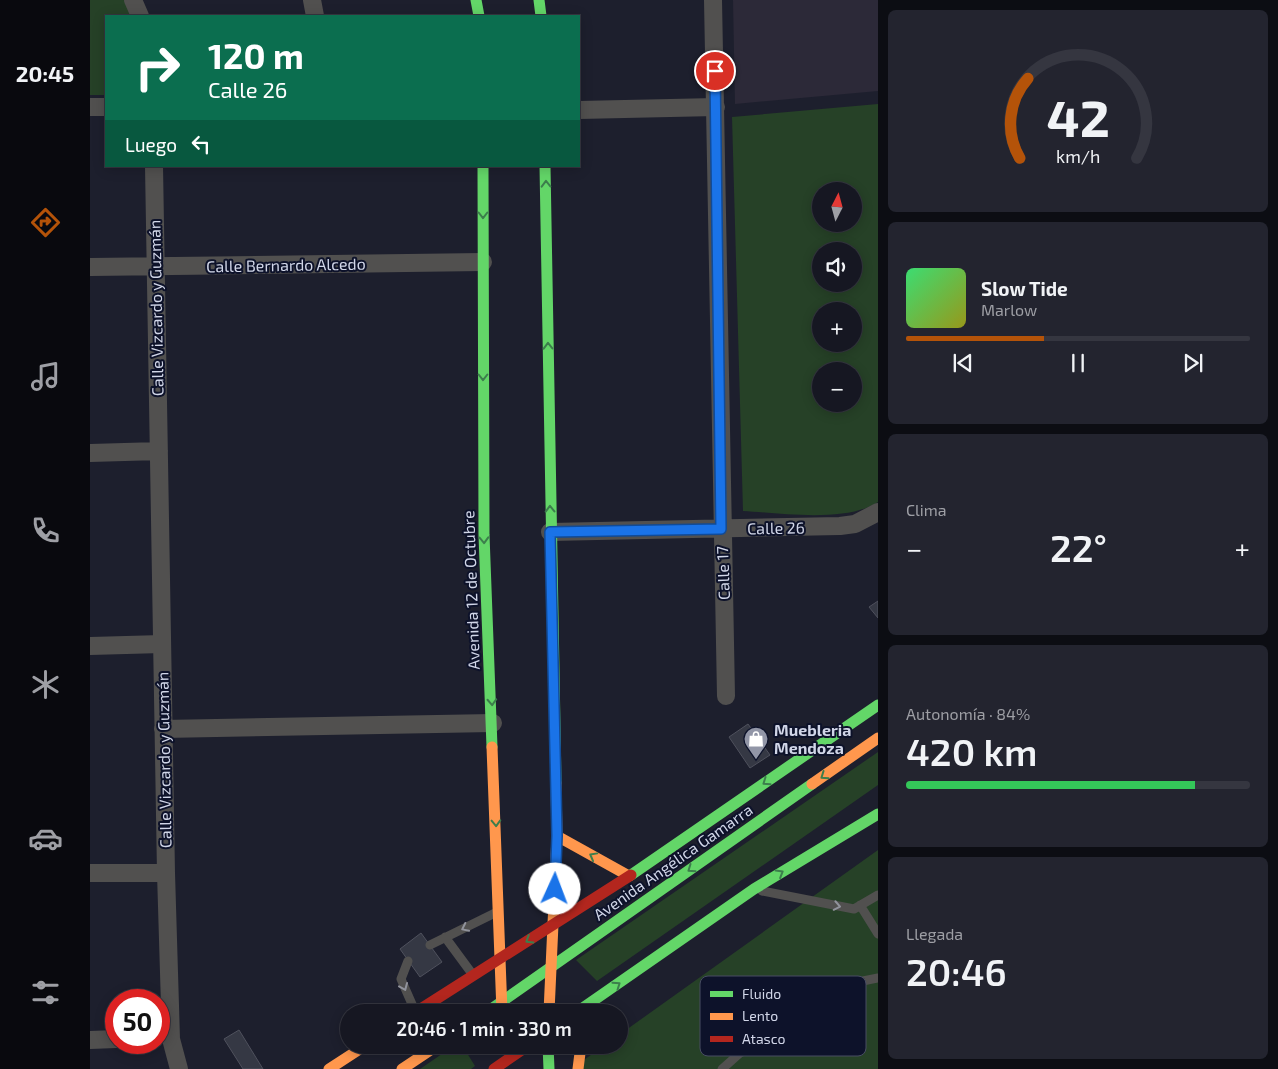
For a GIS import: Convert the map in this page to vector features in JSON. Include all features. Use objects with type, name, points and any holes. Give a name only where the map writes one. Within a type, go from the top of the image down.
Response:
[{"type":"main road","points":[[476,0],[479,15]]},
{"type":"main road","points":[[539,0],[541,15]]},
{"type":"main road","name":"Avenida 12 de Octubre","points":[[483,167],[484,535],[493,723],[502,1004]]},
{"type":"main road","points":[[545,167],[550,532],[557,836],[549,1004]]},
{"type":"main road","name":"Avenida Angélica Gamarra","points":[[428,1004],[629,876],[878,705]]},
{"type":"main road","name":"Avenida Angélica Gamarra","points":[[506,1004],[551,967],[878,738]]},
{"type":"main road","points":[[596,1004],[754,889],[878,814]]},
{"type":"main road","points":[[557,836],[629,876]]},
{"type":"main road","points":[[329,1069],[352,1054]]},
{"type":"main road","points":[[402,1069],[424,1054]]},
{"type":"main road","points":[[494,1069],[505,1065],[518,1054]]},
{"type":"main road","points":[[548,1054],[548,1069]]},
{"type":"main road","points":[[578,1069],[580,1054]]},
{"type":"street","points":[[133,0],[140,15]]},
{"type":"street","points":[[312,0],[315,15]]},
{"type":"street","name":"Calle 17","points":[[713,0],[721,529],[726,696]]},
{"type":"street","points":[[90,107],[105,107]]},
{"type":"street","points":[[580,110],[716,107]]},
{"type":"street","name":"Calle Vizcardo y Guzmán","points":[[154,167],[166,873],[165,989]]},
{"type":"street","name":"Calle Bernardo Alcedo","points":[[90,267],[483,262]]},
{"type":"street","points":[[90,452],[159,451]]},
{"type":"street","name":"Calle 26","points":[[550,532],[840,526],[855,524],[878,512]]},
{"type":"street","points":[[90,646],[162,644]]},
{"type":"street","points":[[164,729],[493,723]]},
{"type":"street","points":[[90,873],[166,873]]},
{"type":"street","points":[[90,1040],[105,1039]]},
{"type":"street","name":"Calle Vizcardo y Guzmán","points":[[170,1050],[179,1069]]},
{"type":"lane","points":[[754,889],[854,909],[878,895]]},
{"type":"lane","points":[[860,905],[878,934]]},
{"type":"lane","points":[[430,945],[500,911]]},
{"type":"lane","points":[[445,937],[473,975]]},
{"type":"lane","points":[[408,961],[401,979],[412,1004]]},
{"type":"lane","points":[[722,1069],[737,1056]]},
{"type":"shaded area","points":[[733,0],[878,0],[878,91],[735,104]]},
{"type":"green space","points":[[90,0],[130,0],[137,15],[105,15],[105,95],[90,95]]},
{"type":"green space","points":[[878,104],[878,502],[849,513],[831,515],[794,515],[743,511],[732,117]]},
{"type":"green space","points":[[878,752],[878,785],[597,981],[576,960]]},
{"type":"green space","points":[[878,850],[878,1069],[582,1069],[581,1062],[592,1054],[628,1054],[628,1029],[700,977],[700,1056],[866,1056],[866,976],[702,976]]},
{"type":"green space","points":[[442,1054],[468,1054],[475,1066],[471,1069],[420,1069]]},
{"type":"building","points":[[878,601],[878,618],[869,607]]},
{"type":"building","points":[[748,724],[770,755],[750,768],[729,737]]},
{"type":"building","points":[[421,933],[442,962],[420,977],[400,949]]},
{"type":"building","points":[[239,1030],[263,1069],[243,1069],[224,1039]]},
{"type":"traffic: fast","points":[[476,0],[479,15]]},
{"type":"traffic: fast","points":[[539,0],[541,15]]},
{"type":"traffic: fast","points":[[483,167],[484,535],[492,747]]},
{"type":"traffic: fast","points":[[545,167],[556,783]]},
{"type":"traffic: fast","points":[[631,875],[878,705]]},
{"type":"traffic: fast","points":[[498,1004],[812,784]]},
{"type":"traffic: fast","points":[[589,1004],[754,889],[878,814]]},
{"type":"traffic: fast","points":[[548,1054],[549,1069]]},
{"type":"traffic: slow","points":[[812,784],[878,738]]},
{"type":"traffic: slow","points":[[492,747],[502,1004]]},
{"type":"traffic: slow","points":[[549,1004],[557,836],[556,783]]},
{"type":"traffic: slow","points":[[557,836],[629,876]]},
{"type":"traffic: slow","points":[[329,1069],[352,1054]]},
{"type":"traffic: slow","points":[[402,1069],[424,1054]]},
{"type":"traffic: slow","points":[[578,1069],[580,1054]]},
{"type":"traffic: jam","points":[[429,1004],[631,875]]},
{"type":"traffic: jam","points":[[494,1069],[516,1054]]},
{"type":"place","name":"Muebleria Mendoza","points":[[756,760]]},
{"type":"route","points":[[555,889],[557,836],[550,532],[721,529],[715,71]]}]
